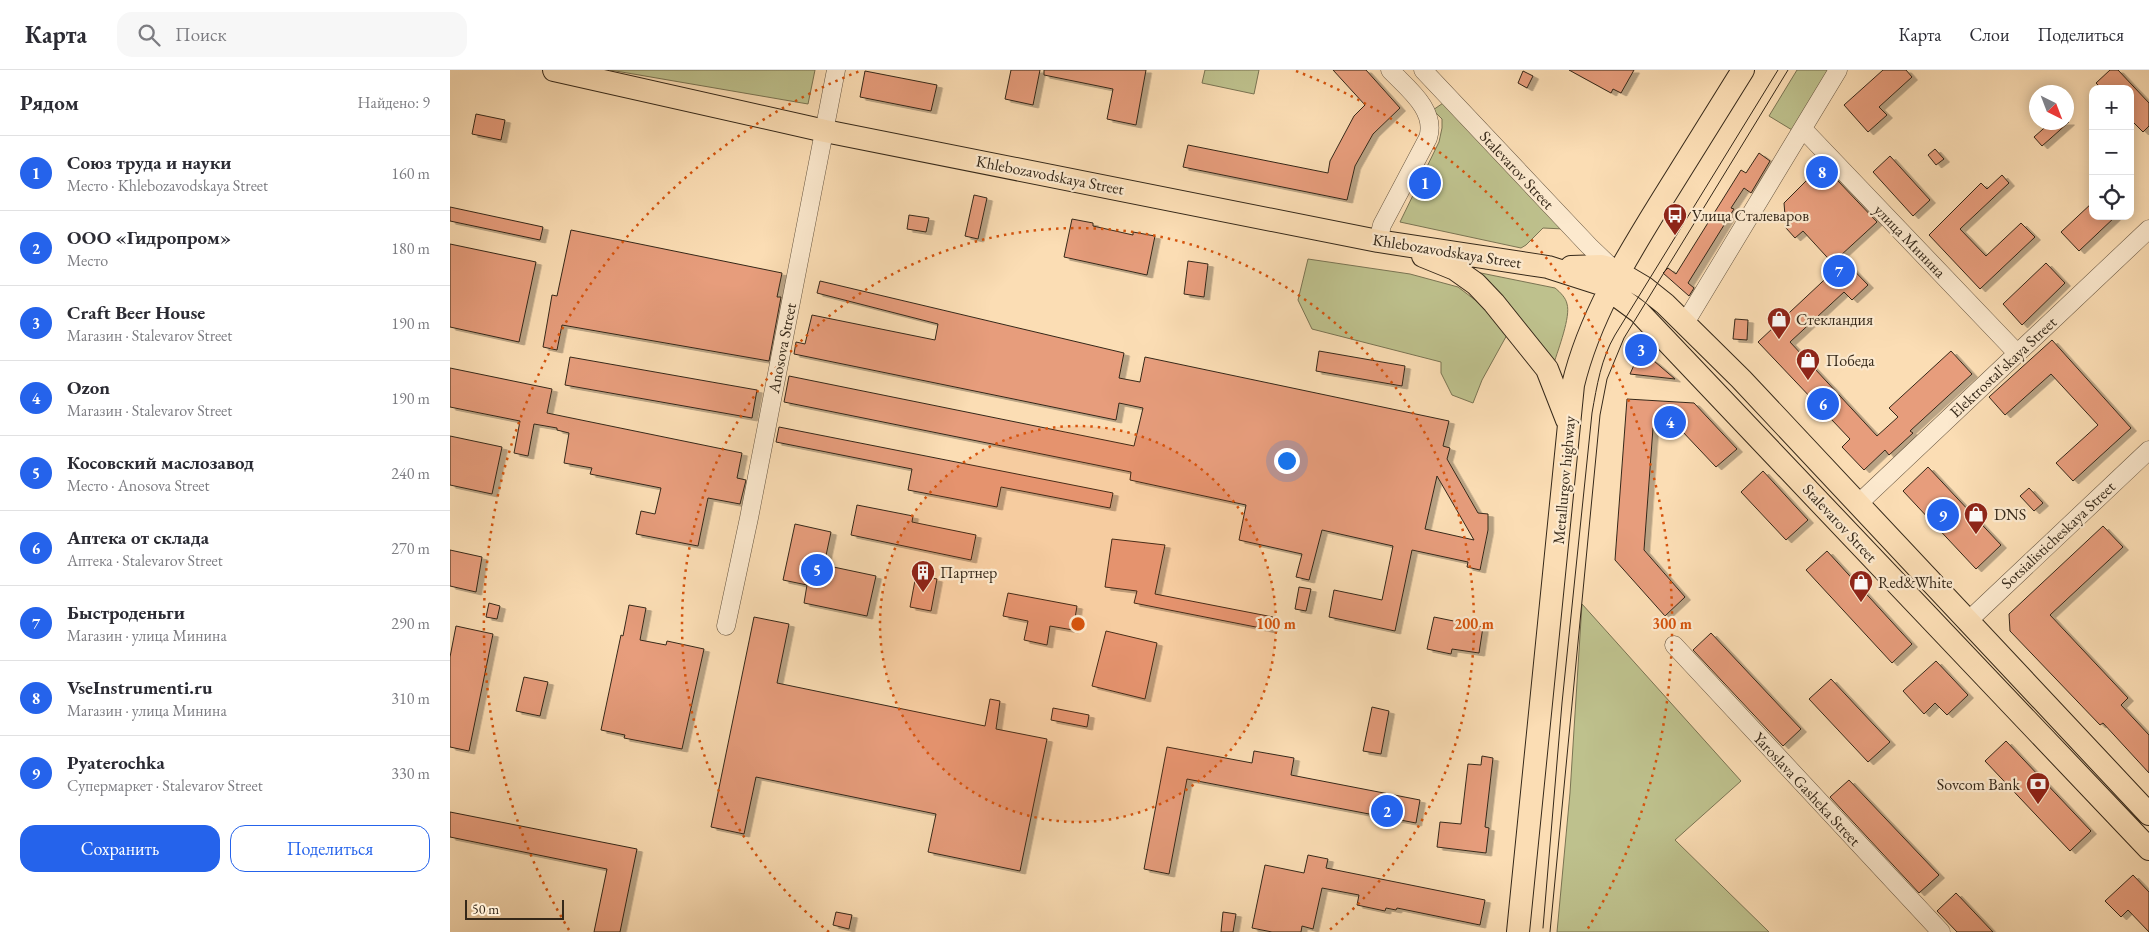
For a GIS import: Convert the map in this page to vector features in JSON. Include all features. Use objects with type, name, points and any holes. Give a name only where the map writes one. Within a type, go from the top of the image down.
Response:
[{"type":"main road","name":"Metallurgov highway","points":[[1518,932],[1573,385],[1579,362],[1614,276],[1743,70]]},
{"type":"main road","name":"Khlebozavodskaya Street","points":[[565,71],[825,131],[1387,242],[1548,267],[1588,278],[1614,276]]},
{"type":"main road","points":[[1387,242],[1454,270],[1476,284],[1546,369],[1556,389],[1569,428]]},
{"type":"main road","name":"Stalevarov Street","points":[[1614,276],[1651,292],[1685,323],[2149,814]]},
{"type":"main road","name":"Stalevarov Street","points":[[1614,276],[1640,312],[2149,849]]},
{"type":"main road","points":[[1668,341],[1685,323]]},
{"type":"main road","points":[[1839,522],[1858,504]]},
{"type":"street","name":"Anosova Street","points":[[726,626],[836,70]]},
{"type":"street","points":[[1387,242],[1382,225],[1428,138],[1430,120],[1423,106],[1390,70]]},
{"type":"street","name":"Stalevarov Street","points":[[1423,70],[1589,246],[1614,276]]},
{"type":"street","points":[[1685,323],[1838,70]]},
{"type":"street","points":[[1423,106],[1432,105],[1446,95]]},
{"type":"street","name":"улица Минина","points":[[1803,129],[2017,353]]},
{"type":"street","name":"Elektrostal'skaya Street","points":[[1858,504],[2149,229]]},
{"type":"street","name":"Sotsialisticheskaya Street","points":[[1968,621],[2149,450]]},
{"type":"street","name":"Yaroslava Gasheka Street","points":[[1674,645],[1941,932]]},
{"type":"green space","points":[[610,70],[815,70],[808,104]]},
{"type":"green space","points":[[1205,70],[1259,70],[1254,94],[1202,83]]},
{"type":"green space","points":[[1797,70],[1836,70],[1797,133],[1769,116]]},
{"type":"green space","points":[[1446,101],[1564,229],[1543,228],[1521,248],[1400,222],[1439,142],[1442,119],[1433,110]]},
{"type":"green space","points":[[1308,259],[1410,274],[1458,287],[1483,306],[1508,333],[1482,380],[1473,403],[1452,395],[1441,373],[1441,362],[1312,329],[1298,300]]},
{"type":"green space","points":[[1466,270],[1555,288],[1561,293],[1568,309],[1554,363]]},
{"type":"green space","points":[[1582,604],[1741,781],[1675,840],[1769,932],[1557,932],[1570,793]]},
{"type":"building","points":[[1011,70],[1040,70],[1033,105],[1005,99]]},
{"type":"building","points":[[1044,70],[1146,70],[1136,125],[1107,119],[1113,89],[1044,75]]},
{"type":"building","points":[[1333,70],[1366,70],[1400,108],[1373,134],[1355,166],[1347,200],[1183,167],[1188,145],[1328,173],[1330,161],[1354,116],[1365,105]]},
{"type":"building","points":[[1569,70],[1634,70],[1621,93],[1613,89],[1611,93]]},
{"type":"building","points":[[1883,70],[1906,70],[1912,77],[1879,107],[1887,115],[1868,132],[1844,105]]},
{"type":"building","points":[[2110,70],[2118,70],[2132,85],[2098,85],[2096,83]]},
{"type":"building","points":[[865,71],[937,85],[931,111],[860,97]]},
{"type":"building","points":[[1523,71],[1533,76],[1527,88],[1518,83]]},
{"type":"building","points":[[2134,87],[2149,103],[2149,126],[2143,132],[2134,123]]},
{"type":"building","points":[[476,114],[505,120],[501,140],[472,134]]},
{"type":"building","points":[[2042,130],[2060,130],[2042,146],[2034,137]]},
{"type":"building","points":[[1935,149],[1944,159],[1936,165],[1928,155]]},
{"type":"building","points":[[1759,153],[1770,161],[1751,193],[1744,188],[1731,208],[1734,209],[1688,283],[1694,288],[1689,296],[1663,273],[1668,268],[1676,274],[1741,170],[1746,173]]},
{"type":"building","points":[[1890,156],[1930,200],[1913,216],[1873,172]]},
{"type":"building","points":[[1819,161],[1877,222],[1840,256],[1868,285],[1852,300],[1844,292],[1790,342],[1877,436],[1898,417],[1889,408],[1951,351],[1972,374],[1910,431],[1913,433],[1889,455],[1885,450],[1864,470],[1842,447],[1850,439],[1758,342],[1837,268],[1803,231],[1795,238],[1786,228],[1784,203],[1810,177],[1806,172]]},
{"type":"building","points":[[2002,175],[2009,183],[1960,229],[1986,256],[2021,223],[2035,237],[1980,289],[1929,235],[1981,183],[1987,189]]},
{"type":"building","points":[[974,195],[987,198],[978,239],[965,236]]},
{"type":"building","points":[[2089,206],[2089,220],[2112,220],[2079,251],[2061,232]]},
{"type":"building","points":[[450,207],[543,227],[540,240],[450,221]]},
{"type":"building","points":[[909,215],[929,218],[926,232],[907,229]]},
{"type":"building","points":[[1072,219],[1133,235],[1133,232],[1155,236],[1147,275],[1064,257]]},
{"type":"building","points":[[571,230],[782,273],[777,297],[781,297],[769,361],[562,325],[557,350],[543,347],[552,295],[557,296]]},
{"type":"building","points":[[450,244],[536,262],[519,342],[450,327]]},
{"type":"building","points":[[1188,261],[1208,264],[1204,297],[1184,294]]},
{"type":"building","points":[[2046,263],[2065,283],[2022,325],[2003,304]]},
{"type":"building","points":[[820,281],[1124,353],[1119,378],[1140,382],[1145,357],[1449,421],[1443,446],[1450,448],[1447,459],[1478,513],[1488,514],[1488,530],[1480,570],[1467,567],[1468,562],[1412,550],[1395,631],[1329,617],[1334,590],[1382,600],[1393,546],[1322,530],[1309,580],[1296,577],[1302,554],[1239,540],[1246,505],[1130,480],[1131,472],[784,402],[789,376],[1134,446],[1143,408],[1119,403],[1116,420],[794,354],[796,342],[805,344],[812,315],[935,340],[938,324],[817,293]],"holes":[[[1437,476],[1474,540],[1425,529]]]},
{"type":"building","points":[[1735,319],[1748,320],[1747,340],[1733,339]]},
{"type":"building","points":[[2052,340],[2131,428],[2073,481],[2056,463],[2098,425],[2051,374],[2005,415],[1989,397]]},
{"type":"building","points":[[1319,351],[1405,366],[1402,386],[1316,371]]},
{"type":"building","points":[[1639,354],[1654,361],[1675,379],[1630,374]]},
{"type":"building","points":[[570,357],[757,390],[752,418],[565,385]]},
{"type":"building","points":[[450,368],[552,389],[547,413],[742,453],[737,478],[746,480],[740,504],[708,498],[698,546],[636,534],[641,511],[655,514],[661,488],[590,474],[592,468],[564,463],[569,433],[557,430],[557,428],[534,424],[528,456],[514,453],[520,421],[450,407]]},
{"type":"building","points":[[1627,399],[1694,403],[1737,449],[1716,467],[1681,430],[1653,428],[1644,550],[1685,597],[1665,616],[1615,560]]},
{"type":"building","points":[[779,427],[1113,493],[1110,508],[1001,487],[997,507],[908,490],[912,469],[776,442]]},
{"type":"building","points":[[450,436],[502,447],[492,494],[450,485]]},
{"type":"building","points":[[1928,467],[2001,545],[1976,569],[1903,491]]},
{"type":"building","points":[[1763,471],[1808,520],[1786,540],[1741,492]]},
{"type":"building","points":[[2029,488],[2043,503],[2034,511],[2020,496]]},
{"type":"building","points":[[857,505],[913,516],[912,522],[976,535],[971,560],[851,535]]},
{"type":"building","points":[[795,524],[831,532],[824,565],[876,576],[867,616],[804,603],[807,585],[783,580]]},
{"type":"building","points":[[2103,526],[2123,547],[2050,615],[2128,698],[2121,705],[2149,735],[2149,773],[2103,723],[2100,725],[2010,631],[2009,614]]},
{"type":"building","points":[[1112,539],[1165,545],[1155,594],[1273,617],[1271,630],[1134,603],[1137,591],[1105,587]]},
{"type":"building","points":[[450,550],[482,557],[476,592],[450,586]]},
{"type":"building","points":[[1827,551],[1912,644],[1892,663],[1806,570]]},
{"type":"building","name":"Партнер","points":[[916,575],[937,579],[931,611],[910,607]]},
{"type":"building","points":[[1299,587],[1311,589],[1306,611],[1295,609]]},
{"type":"building","points":[[1008,593],[1077,606],[1073,630],[1050,626],[1047,645],[1024,640],[1028,621],[1003,616]]},
{"type":"building","points":[[489,603],[500,606],[497,619],[486,617]]},
{"type":"building","points":[[629,605],[646,608],[640,640],[666,645],[667,641],[704,649],[682,749],[624,738],[625,735],[601,730]]},
{"type":"building","points":[[754,617],[789,624],[777,683],[985,726],[990,699],[1000,701],[996,729],[1047,739],[1020,871],[928,852],[936,814],[756,777],[744,834],[711,827]]},
{"type":"building","points":[[1434,617],[1483,627],[1479,653],[1452,649],[1451,654],[1427,649]]},
{"type":"building","points":[[456,626],[493,634],[469,751],[450,747],[450,657]]},
{"type":"building","points":[[1106,631],[1157,643],[1145,699],[1092,686]]},
{"type":"building","points":[[1711,633],[1801,729],[1783,746],[1693,650]]},
{"type":"building","points":[[1936,661],[1968,695],[1947,715],[1935,703],[1924,714],[1903,691]]},
{"type":"building","points":[[524,677],[548,682],[540,716],[516,711]]},
{"type":"building","points":[[1831,679],[1890,742],[1868,762],[1809,699]]},
{"type":"building","points":[[1372,707],[1389,711],[1381,754],[1363,751]]},
{"type":"building","points":[[1053,708],[1089,715],[1087,727],[1051,720]]},
{"type":"building","points":[[2006,741],[2091,831],[2070,851],[1985,761]]},
{"type":"building","points":[[1167,747],[1252,763],[1254,751],[1294,758],[1291,775],[1420,800],[1416,823],[1187,779],[1169,874],[1144,869]]},
{"type":"building","points":[[1482,756],[1493,758],[1485,827],[1489,828],[1486,853],[1437,847],[1440,822],[1461,824],[1468,764],[1481,765]]},
{"type":"building","points":[[1849,780],[1939,875],[1919,893],[1830,797]]},
{"type":"building","points":[[450,812],[637,849],[620,932],[594,932],[607,869],[450,837]]},
{"type":"building","points":[[1308,855],[1328,859],[1326,868],[1485,900],[1480,925],[1397,908],[1396,910],[1386,908],[1385,911],[1357,905],[1359,895],[1322,888],[1313,929],[1302,926],[1301,932],[1272,932],[1252,928],[1265,865],[1304,873]]},
{"type":"building","points":[[2133,875],[2149,892],[2149,932],[2128,910],[2121,917],[2105,901]]},
{"type":"building","points":[[1956,893],[1993,932],[1957,932],[1937,911]]},
{"type":"building","points":[[836,912],[852,915],[849,929],[833,925]]},
{"type":"building","points":[[1223,912],[1236,914],[1233,932],[1221,932]]},
{"type":"tram line","points":[[1543,928],[1562,703],[1592,413],[1600,372],[1606,353],[1615,335],[1778,70]]},
{"type":"tram line","points":[[1550,932],[1600,415],[1607,379],[1624,338],[1788,70]]},
{"type":"place","name":"VseInstrumenti.ru","points":[[1822,172]]},
{"type":"place","name":"Союз труда и науки","points":[[1425,183]]},
{"type":"place","name":"Улица Сталеваров","points":[[1675,236]]},
{"type":"place","name":"Быстроденьги","points":[[1839,271]]},
{"type":"place","name":"Стекландия","points":[[1779,340]]},
{"type":"place","name":"Craft Beer House","points":[[1641,350]]},
{"type":"place","name":"Победа","points":[[1808,381]]},
{"type":"place","name":"Аптека от склада","points":[[1823,404]]},
{"type":"place","name":"Ozon","points":[[1670,422]]},
{"type":"place","name":"Pyaterochka","points":[[1943,515]]},
{"type":"place","name":"DNS","points":[[1976,535]]},
{"type":"place","name":"Косовский маслозавод","points":[[817,570]]},
{"type":"place","name":"Партнер","points":[[923,593]]},
{"type":"place","name":"Red&White","points":[[1861,603]]},
{"type":"place","name":"Sovcom Bank","points":[[2038,805]]},
{"type":"place","name":"ООО «Гидропром»","points":[[1387,811]]}]
